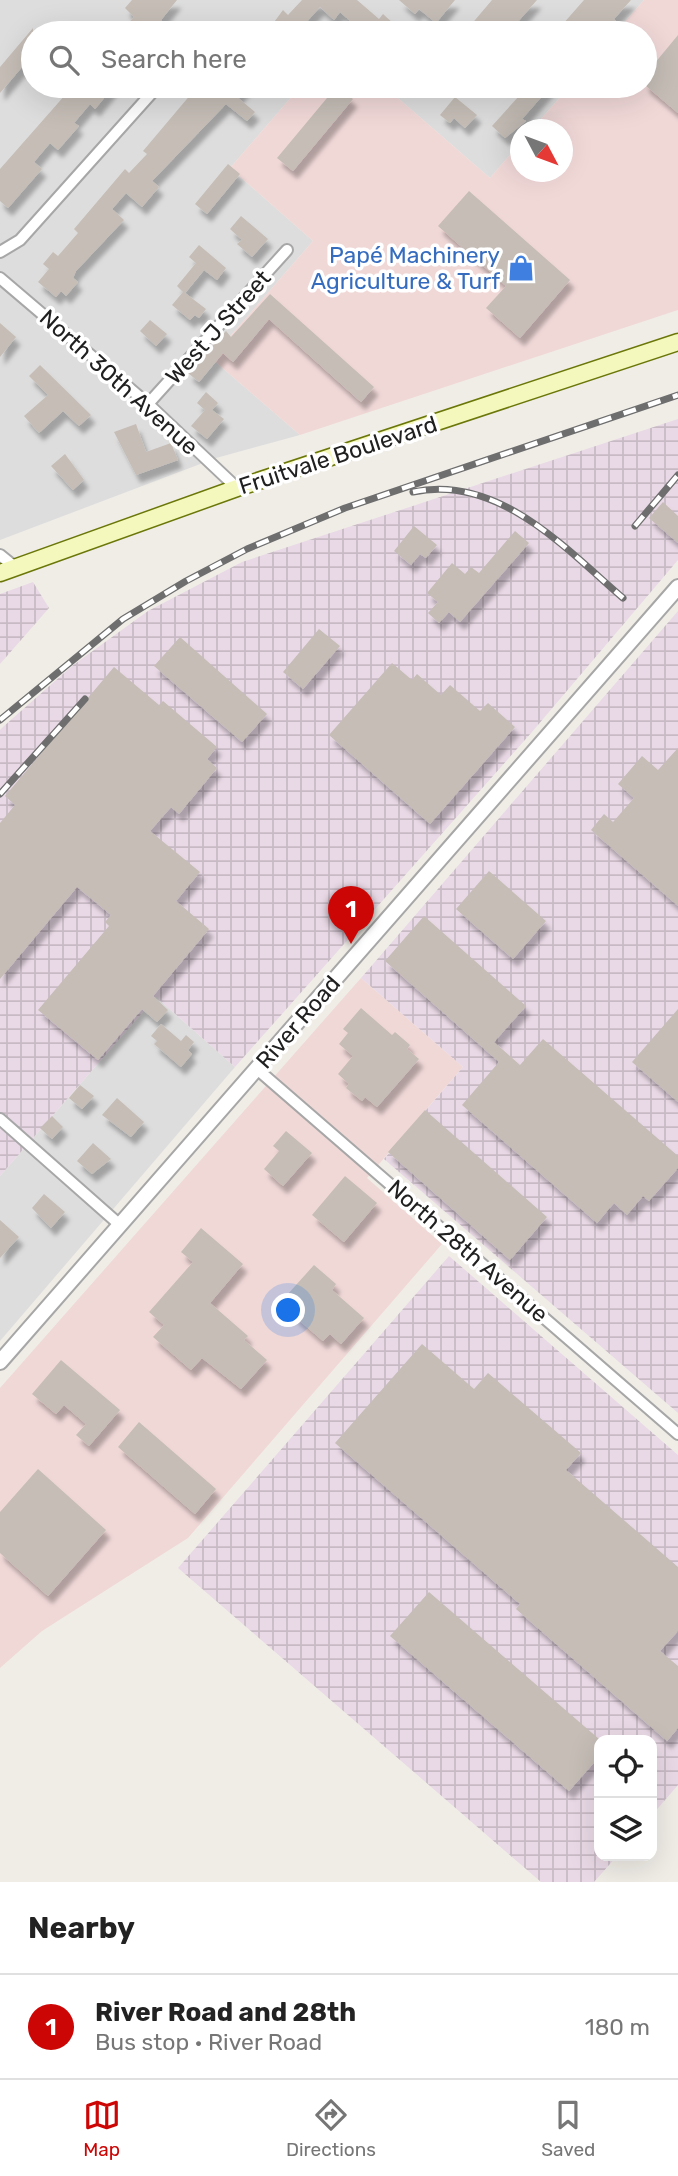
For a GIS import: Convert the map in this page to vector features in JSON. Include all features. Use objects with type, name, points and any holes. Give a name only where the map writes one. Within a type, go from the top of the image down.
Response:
[{"type":"main road","name":"Fruitvale Boulevard","points":[[0,573],[237,488],[678,342]]},
{"type":"street","points":[[0,252],[20,240],[147,98]]},
{"type":"street","name":"West J Street","points":[[148,404],[287,250]]},
{"type":"street","name":"North 30th Avenue","points":[[0,278],[148,404],[237,488]]},
{"type":"street","points":[[0,555],[16,568]]},
{"type":"street","name":"River Road","points":[[0,1362],[678,587]]},
{"type":"street","name":"North 28th Avenue","points":[[257,1069],[678,1434]]},
{"type":"street","points":[[0,1119],[120,1225]]},
{"type":"shaded area","points":[[0,0],[644,0],[626,21],[21,21],[21,98],[291,98],[230,168],[313,241],[211,358],[300,435],[216,458],[0,540]]},
{"type":"shaded area","points":[[644,0],[678,0],[678,310],[300,435],[211,358],[313,241],[230,168],[291,98],[398,98],[490,178],[510,155],[510,182],[573,182],[573,119],[541,119],[559,98],[657,98],[657,21],[626,21]]},
{"type":"shaded area","points":[[398,98],[559,98],[541,119],[510,119],[510,155],[490,178]]},
{"type":"shaded area","points":[[678,419],[678,560],[532,732],[235,1067],[156,997],[0,1176],[0,730],[72,666],[148,611],[242,562]]},
{"type":"shaded area","points":[[33,582],[49,608],[0,664],[0,594]]},
{"type":"shaded area","points":[[678,611],[678,1413],[384,1159],[463,1067],[361,978]]},
{"type":"shaded area","points":[[361,978],[463,1067],[367,1178],[442,1244],[188,1538],[42,1631],[0,1668],[0,1388]]},
{"type":"shaded area","points":[[156,997],[235,1067],[0,1341],[0,1176]]},
{"type":"shaded area","points":[[449,1256],[678,1455],[678,1785],[657,1809],[657,1735],[594,1735],[594,1861],[613,1861],[594,1882],[541,1882],[178,1568]]},
{"type":"building","points":[[132,0],[177,0],[162,21],[130,21],[134,17],[125,8]]},
{"type":"building","points":[[302,0],[357,0],[379,19],[383,14],[391,21],[350,21],[340,12],[334,20],[320,7],[307,21],[275,21],[283,10],[288,15]]},
{"type":"building","points":[[399,0],[455,0],[438,21],[434,21],[419,9],[415,14]]},
{"type":"building","points":[[492,0],[537,0],[519,21],[474,21]]},
{"type":"building","points":[[584,0],[631,0],[614,19],[616,21],[566,21]]},
{"type":"building","points":[[678,35],[678,113],[657,95],[657,60]]},
{"type":"building","points":[[21,42],[21,68],[0,93],[0,67]]},
{"type":"building","points":[[62,98],[104,98],[95,109],[90,104],[74,123],[79,126],[58,150],[50,143],[34,162],[42,169],[8,208],[0,201],[0,169]]},
{"type":"building","points":[[188,98],[238,98],[255,112],[247,121],[226,104],[152,181],[159,187],[142,207],[126,193],[112,209],[124,220],[76,271],[73,278],[78,282],[66,296],[61,291],[56,297],[38,282],[49,269],[43,264],[53,252],[58,256],[78,233],[74,229],[125,169],[129,173],[147,154],[143,151]]},
{"type":"building","points":[[327,98],[353,99],[293,171],[277,158]]},
{"type":"building","points":[[456,98],[477,115],[465,128],[454,118],[450,123],[440,115]]},
{"type":"building","points":[[517,98],[540,98],[522,119],[510,119],[510,134],[505,138],[492,126]]},
{"type":"building","points":[[228,164],[240,174],[207,214],[195,204]]},
{"type":"building","name":"Papé Machinery Agriculture & Turf","points":[[469,191],[570,280],[520,338],[486,308],[506,286],[438,226]]},
{"type":"building","points":[[241,216],[268,239],[252,257],[237,244],[242,240],[230,229]]},
{"type":"building","points":[[199,245],[226,268],[217,280],[204,270],[185,293],[206,309],[199,318],[195,315],[190,320],[172,305],[183,292],[177,286],[196,263],[189,257]]},
{"type":"building","points":[[270,294],[374,387],[361,402],[269,319],[233,362],[223,353],[199,382],[188,373],[226,331],[231,337]]},
{"type":"building","points":[[150,320],[167,334],[156,346],[140,331]]},
{"type":"building","points":[[0,323],[16,337],[0,357]]},
{"type":"building","points":[[40,365],[91,415],[79,426],[63,411],[39,433],[24,416],[48,395],[29,376]]},
{"type":"building","points":[[206,392],[218,403],[212,410],[224,419],[207,439],[191,426],[205,410],[197,403]]},
{"type":"building","points":[[136,424],[146,452],[171,443],[178,460],[136,475],[114,432]]},
{"type":"building","points":[[65,454],[84,480],[73,490],[51,466]]},
{"type":"building","points":[[663,502],[678,516],[678,543],[649,518]]},
{"type":"building","points":[[414,526],[437,545],[426,558],[420,554],[411,565],[394,551]]},
{"type":"building","points":[[515,531],[529,543],[460,622],[449,612],[439,623],[428,613],[438,602],[427,593],[452,563],[465,574],[471,567],[479,573]]},
{"type":"building","points":[[319,629],[340,646],[303,689],[283,672]]},
{"type":"building","points":[[180,637],[267,714],[242,742],[154,666]]},
{"type":"building","points":[[392,663],[412,680],[417,674],[441,695],[450,685],[480,711],[488,703],[515,727],[430,824],[329,735]]},
{"type":"building","points":[[114,667],[159,705],[163,701],[217,747],[207,759],[217,768],[179,814],[171,807],[150,831],[200,872],[176,901],[209,929],[153,996],[168,1010],[157,1022],[142,1009],[98,1060],[38,1010],[109,926],[105,922],[111,915],[77,887],[0,979],[0,823],[15,805],[5,796]]},
{"type":"building","points":[[678,748],[678,906],[591,830],[604,814],[613,822],[634,798],[618,784],[642,756],[658,770]]},
{"type":"building","points":[[489,871],[546,921],[513,959],[456,909]]},
{"type":"building","points":[[424,916],[526,1006],[494,1042],[520,1065],[543,1039],[678,1156],[678,1168],[649,1201],[643,1196],[627,1215],[614,1203],[597,1223],[462,1105],[499,1062],[385,961]]},
{"type":"building","points":[[361,1008],[392,1035],[395,1032],[410,1045],[407,1049],[419,1059],[377,1107],[365,1097],[362,1101],[346,1088],[349,1084],[338,1074],[353,1056],[339,1044],[348,1033],[343,1029]]},
{"type":"building","points":[[678,1009],[678,1102],[632,1062]]},
{"type":"building","points":[[161,1024],[181,1041],[186,1035],[194,1042],[188,1050],[192,1054],[181,1067],[154,1044],[157,1041],[151,1036]]},
{"type":"building","points":[[80,1085],[94,1096],[82,1109],[69,1098]]},
{"type":"building","points":[[117,1098],[144,1122],[131,1137],[102,1115]]},
{"type":"building","points":[[425,1110],[547,1217],[510,1260],[388,1152]]},
{"type":"building","points":[[52,1116],[63,1127],[52,1139],[40,1128]]},
{"type":"building","points":[[286,1131],[312,1153],[283,1186],[264,1169],[279,1151],[273,1146]]},
{"type":"building","points":[[93,1143],[111,1159],[92,1174],[77,1161]]},
{"type":"building","points":[[345,1176],[377,1203],[344,1242],[312,1215]]},
{"type":"building","points":[[44,1194],[65,1212],[51,1228],[32,1208]]},
{"type":"building","points":[[0,1220],[19,1237],[0,1258]]},
{"type":"building","points":[[201,1228],[243,1264],[210,1303],[248,1336],[244,1340],[267,1360],[241,1389],[202,1358],[191,1370],[153,1337],[164,1325],[149,1312],[193,1262],[181,1252]]},
{"type":"building","points":[[314,1265],[336,1284],[332,1290],[364,1318],[341,1344],[330,1334],[323,1341],[293,1315],[300,1306],[287,1295]]},
{"type":"building","points":[[422,1344],[474,1389],[488,1373],[581,1453],[566,1470],[678,1567],[678,1631],[660,1651],[678,1666],[678,1728],[667,1741],[516,1609],[520,1604],[335,1443]]},
{"type":"building","points":[[61,1360],[120,1410],[89,1446],[76,1435],[86,1424],[64,1405],[56,1414],[32,1394]]},
{"type":"building","points":[[139,1422],[216,1489],[195,1514],[118,1447]]},
{"type":"building","points":[[38,1469],[106,1530],[48,1596],[0,1553],[0,1512]]},
{"type":"building","points":[[429,1592],[594,1735],[594,1763],[569,1791],[390,1636]]},
{"type":"railway","points":[[0,720],[123,619],[186,581],[247,549],[345,508],[678,395]]},
{"type":"railway","points":[[635,526],[678,475]]},
{"type":"railway","points":[[413,492],[444,489],[474,494],[502,504],[553,538],[623,598]]},
{"type":"railway","points":[[0,794],[85,699]]},
{"type":"place","name":"Papé Machinery Agriculture & Turf","points":[[521,268]]},
{"type":"place","name":"River Road and 28th","points":[[351,944]]}]
